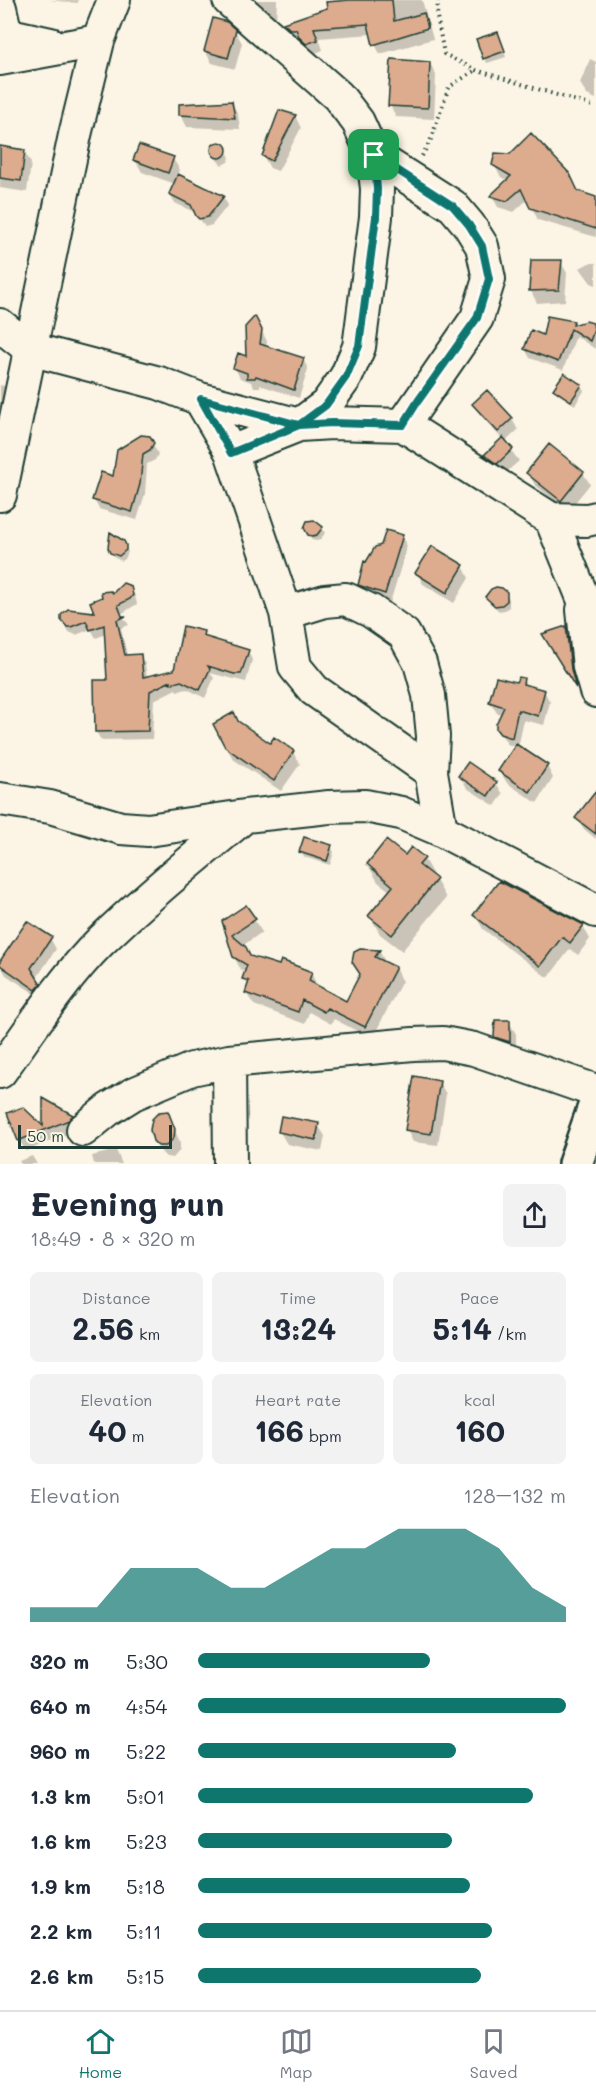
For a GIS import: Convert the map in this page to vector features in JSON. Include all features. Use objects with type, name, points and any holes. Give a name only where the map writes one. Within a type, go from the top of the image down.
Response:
[{"type":"main road","points":[[575,1164],[596,1104]]},
{"type":"street","points":[[0,495],[75,135],[98,41],[114,0]]},
{"type":"street","points":[[229,0],[339,96],[358,122],[374,155],[377,189],[376,217],[359,346],[346,377],[326,405],[299,425],[231,453]]},
{"type":"street","points":[[0,8],[6,34],[64,48]]},
{"type":"street","points":[[0,59],[98,41]]},
{"type":"street","points":[[374,155],[453,206],[469,225],[482,246],[489,279],[477,318],[403,425]]},
{"type":"street","points":[[0,325],[30,349],[159,383],[201,399],[299,425],[332,423],[403,425],[551,519],[591,592],[583,610],[589,667],[596,691]]},
{"type":"street","points":[[201,399],[231,453],[286,613],[295,667],[314,690],[431,772]]},
{"type":"street","points":[[551,519],[596,518]]},
{"type":"street","points":[[286,613],[325,601],[346,600],[372,611],[404,634],[420,663],[429,695],[433,736],[431,772],[441,830]]},
{"type":"street","points":[[0,799],[50,807],[121,828],[148,830],[245,816],[329,807],[366,806],[401,813],[441,830],[596,911]]},
{"type":"street","points":[[0,1072],[63,986],[99,943],[179,871],[245,816]]},
{"type":"street","points":[[82,1130],[133,1094],[192,1069],[229,1061],[443,1043],[474,1049],[596,1091]]},
{"type":"street","points":[[229,1061],[230,1164]]},
{"type":"path","points":[[438,0],[437,16],[444,54],[476,70],[596,107]]},
{"type":"path","points":[[410,178],[431,139],[449,87],[476,70]]},
{"type":"building","points":[[392,0],[394,21],[424,13],[428,28],[373,45],[368,24],[314,28],[318,40],[306,44],[299,37],[296,29],[290,29],[283,23],[327,8],[326,2]]},
{"type":"building","points":[[213,18],[227,22],[236,30],[228,58],[204,51]]},
{"type":"building","points":[[498,32],[505,51],[483,59],[476,39]]},
{"type":"building","points":[[391,59],[430,62],[428,108],[388,106]]},
{"type":"building","points":[[232,101],[235,118],[179,115],[179,104]]},
{"type":"building","points":[[279,110],[296,115],[272,161],[262,156]]},
{"type":"building","points":[[531,133],[570,174],[578,191],[596,197],[596,229],[530,208],[521,189],[507,201],[490,196],[511,176],[492,165],[495,153],[510,154]]},
{"type":"building","points":[[216,142],[222,142],[227,150],[225,156],[216,158],[211,153],[211,147]]},
{"type":"building","points":[[139,145],[174,157],[168,173],[133,160]]},
{"type":"building","points":[[0,146],[25,150],[21,181],[0,178]]},
{"type":"building","points":[[178,174],[224,196],[208,217],[199,219],[191,205],[169,194]]},
{"type":"building","points":[[531,260],[562,260],[559,290],[529,291]]},
{"type":"building","points":[[255,316],[262,330],[260,344],[304,358],[294,390],[256,376],[247,378],[247,373],[233,368],[238,353],[246,356],[245,327]]},
{"type":"building","points":[[547,316],[574,321],[573,325],[586,321],[593,323],[594,330],[590,341],[571,329],[558,362],[524,349],[531,330],[543,335]]},
{"type":"building","points":[[564,373],[582,385],[571,401],[553,389]]},
{"type":"building","points":[[487,390],[513,418],[498,432],[472,404]]},
{"type":"building","points":[[141,435],[150,436],[154,443],[150,450],[143,454],[140,484],[132,512],[92,500],[101,472],[113,476],[117,450]]},
{"type":"building","points":[[503,437],[513,449],[497,464],[484,455]]},
{"type":"building","points":[[549,444],[584,472],[561,501],[526,473]]},
{"type":"building","points":[[314,520],[323,527],[317,535],[308,535],[304,528],[307,521]]},
{"type":"building","points":[[386,530],[403,535],[385,594],[358,585],[364,561],[366,562],[375,547],[381,545]]},
{"type":"building","points":[[110,532],[124,541],[126,545],[126,550],[119,556],[110,553],[108,548]]},
{"type":"building","points":[[432,546],[464,565],[447,593],[415,573]]},
{"type":"building","points":[[123,583],[131,586],[133,595],[118,605],[122,616],[126,616],[117,620],[125,655],[141,654],[143,677],[174,670],[183,626],[204,631],[203,636],[249,650],[241,674],[208,666],[210,669],[200,690],[181,681],[171,684],[171,681],[150,691],[148,731],[95,732],[94,680],[107,680],[104,625],[90,630],[86,621],[67,627],[61,620],[61,615],[68,609],[94,612],[90,602],[102,597],[101,592],[111,591],[113,593]]},
{"type":"building","points":[[496,587],[507,592],[507,601],[495,606],[485,597],[491,589]]},
{"type":"building","points":[[566,626],[571,669],[576,688],[542,634]]},
{"type":"building","points":[[496,677],[516,682],[519,677],[524,678],[523,684],[545,690],[538,716],[518,710],[512,738],[500,734],[496,729],[504,707],[489,702]]},
{"type":"building","points":[[234,712],[238,721],[270,743],[274,737],[294,751],[274,781],[225,747],[213,724]]},
{"type":"building","points":[[516,744],[548,765],[530,792],[498,771]]},
{"type":"building","points":[[468,762],[497,782],[488,796],[458,776]]},
{"type":"building","points":[[596,791],[596,834],[575,818]]},
{"type":"building","points":[[304,837],[332,845],[327,861],[299,852]]},
{"type":"building","points":[[386,840],[405,855],[411,847],[425,858],[419,865],[437,879],[392,935],[368,916],[393,886],[367,864]]},
{"type":"building","points":[[499,881],[584,925],[570,943],[562,937],[540,966],[473,915]]},
{"type":"building","points":[[246,905],[256,919],[232,935],[246,947],[250,956],[279,965],[281,960],[312,972],[309,981],[346,1001],[360,974],[352,962],[354,952],[360,949],[380,950],[375,957],[396,967],[365,1027],[327,1008],[324,1012],[302,1000],[298,1012],[245,993],[249,981],[242,979],[247,965],[233,957],[222,921]]},
{"type":"building","points":[[27,921],[52,937],[31,968],[41,984],[36,990],[0,965],[0,961]]},
{"type":"building","points":[[495,1020],[510,1020],[510,1042],[494,1037]]},
{"type":"building","points":[[414,1076],[440,1081],[431,1134],[405,1130]]},
{"type":"building","points":[[43,1098],[73,1115],[69,1120],[18,1141],[7,1113],[23,1107],[43,1126]]},
{"type":"building","points":[[168,1111],[175,1129],[174,1138],[166,1146],[158,1146],[153,1141],[150,1130],[152,1119],[159,1112]]},
{"type":"building","points":[[281,1116],[319,1123],[316,1140],[278,1132]]},
{"type":"route","points":[[374,155],[377,189],[376,217],[359,346],[346,377],[326,405],[299,425],[231,453],[201,399],[299,425],[332,423],[403,425],[477,318],[489,279],[482,246],[469,225],[453,206],[374,155]]}]
